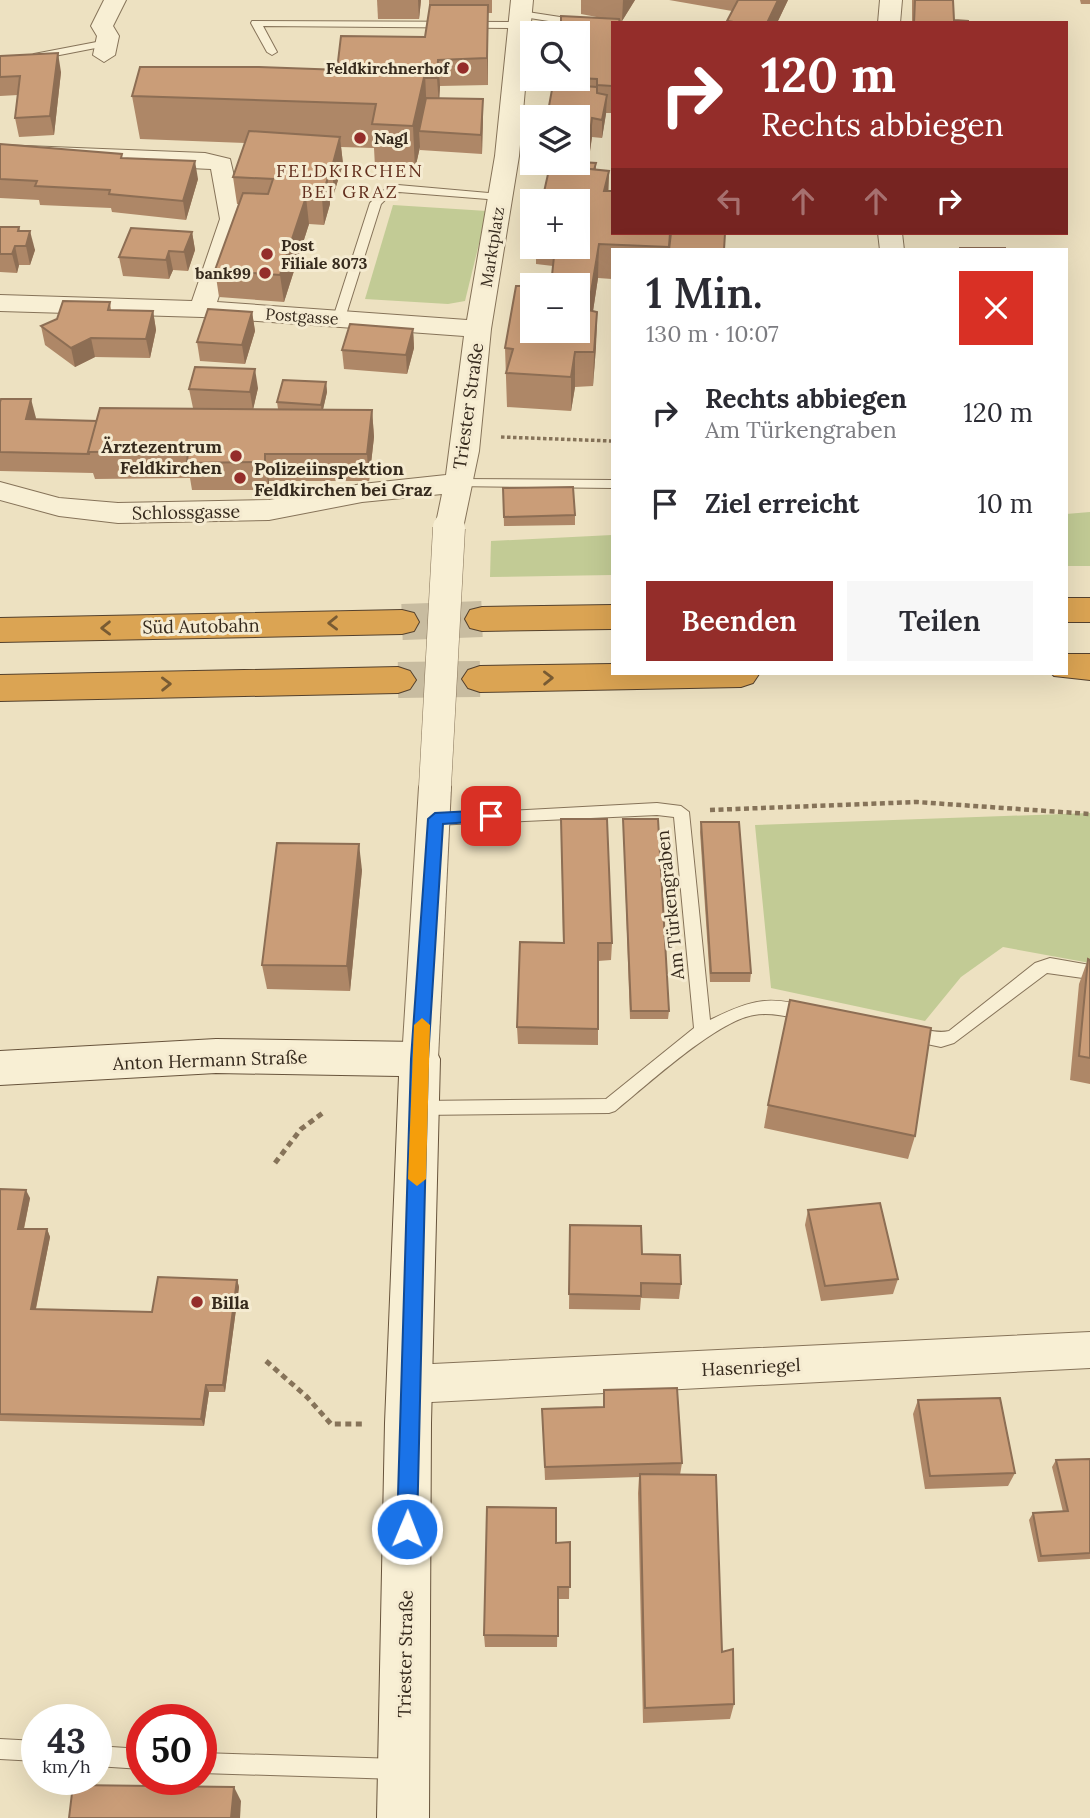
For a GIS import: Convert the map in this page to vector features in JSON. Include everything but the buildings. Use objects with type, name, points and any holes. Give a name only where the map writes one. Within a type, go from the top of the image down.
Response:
[{"type":"highway","points":[[1068,610],[1090,610]]},
{"type":"highway","points":[[482,619],[611,617]]},
{"type":"highway","name":"Süd Autobahn","points":[[0,630],[402,622]]},
{"type":"highway","points":[[1068,667],[1090,667]]},
{"type":"highway","points":[[480,679],[689,675]]},
{"type":"highway","points":[[0,688],[398,680]]},
{"type":"main road","name":"Anton Hermann Straße","points":[[0,1068],[216,1056],[420,1059]]},
{"type":"main road","name":"Triester Straße","points":[[403,1818],[410,1404],[420,1059]]},
{"type":"street","points":[[106,49],[108,36],[102,26],[115,0]]},
{"type":"street","points":[[889,21],[891,0]]},
{"type":"street","points":[[484,109],[512,110],[521,13]]},
{"type":"street","name":"Marktplatz","points":[[478,329],[512,110]]},
{"type":"street","points":[[0,152],[205,160],[222,164],[232,219],[202,309]]},
{"type":"street","name":"Postgasse","points":[[0,303],[202,309],[478,329]]},
{"type":"street","name":"Triester Straße","points":[[420,1059],[449,528],[467,435],[478,329]]},
{"type":"street","name":"Schlossgasse","points":[[0,491],[59,507],[118,513],[255,510],[362,493],[456,483]]},
{"type":"street","name":"Hasenriegel","points":[[410,1404],[1090,1350]]},
{"type":"lane","points":[[272,52],[256,23],[521,13],[611,27]]},
{"type":"lane","points":[[28,58],[106,49]]},
{"type":"lane","points":[[339,318],[376,203],[386,193],[398,188],[500,197]]},
{"type":"lane","points":[[456,483],[611,484]]},
{"type":"lane","name":"Am Türkengraben","points":[[435,803],[657,809],[681,812],[704,1031]]},
{"type":"lane","points":[[889,1030],[941,1040],[964,1030],[1041,968],[1050,965],[1090,972]]},
{"type":"lane","points":[[419,1108],[609,1106],[704,1031],[758,1006],[823,1017]]},
{"type":"lane","points":[[0,1749],[21,1750]]},
{"type":"lane","points":[[217,1763],[404,1769]]},
{"type":"path","points":[[467,435],[611,441]]},
{"type":"path","points":[[681,812],[917,802],[1090,814]]},
{"type":"path","points":[[275,1163],[301,1129],[324,1112]]},
{"type":"path","points":[[266,1361],[307,1397],[331,1424],[410,1404]]},
{"type":"green space","points":[[393,205],[487,211],[465,301],[448,304],[365,299]]},
{"type":"green space","points":[[1090,512],[1090,566],[1068,566],[1068,514]]},
{"type":"green space","points":[[611,535],[611,575],[490,577],[491,541]]},
{"type":"green space","points":[[1090,813],[1090,963],[1003,947],[961,977],[925,1021],[771,988],[755,825]]},
{"type":"tunnel","points":[[402,622],[482,619]]},
{"type":"tunnel","points":[[398,680],[480,679]]},
{"type":"slow traffic","points":[[417,1179],[422,1025]]},
{"type":"place","name":"Feldkirchnerhof","points":[[463,68]]},
{"type":"place","name":"Nagl","points":[[360,138]]},
{"type":"place","name":"Post Filiale 8073","points":[[267,254]]},
{"type":"place","name":"bank99","points":[[265,273]]},
{"type":"place","name":"Ärztezentrum Feldkirchen","points":[[236,456]]},
{"type":"place","name":"Polizeiinspektion Feldkirchen bei Graz","points":[[240,478]]},
{"type":"place","name":"Billa","points":[[197,1302]]},
{"type":"district","name":"FELDKIRCHEN BEI GRAZ","points":[[350,180]]},
{"type":"route","points":[[407,1529],[420,1059],[435,819],[491,816]]}]
